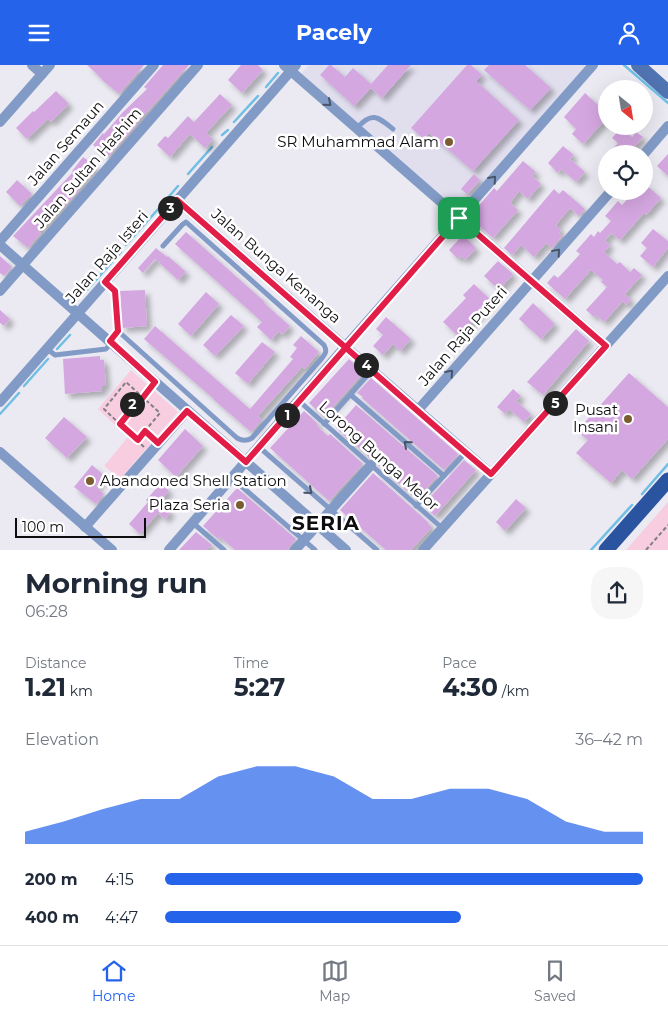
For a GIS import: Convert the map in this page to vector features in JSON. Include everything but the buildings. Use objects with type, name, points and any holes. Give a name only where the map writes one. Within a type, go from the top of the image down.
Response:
[{"type":"main road","points":[[638,65],[668,92]]},
{"type":"main road","points":[[606,550],[668,480]]},
{"type":"street","points":[[32,65],[42,74]]},
{"type":"street","points":[[0,122],[50,65]]},
{"type":"street","name":"Jalan Semaun","points":[[0,241],[154,65]]},
{"type":"street","name":"Jalan Sultan Hashim","points":[[0,291],[198,65]]},
{"type":"street","points":[[169,550],[593,65]]},
{"type":"street","points":[[290,67],[357,129],[606,346]]},
{"type":"street","name":"Jalan Raja Isteri","points":[[0,402],[177,200],[290,67]]},
{"type":"street","points":[[652,145],[668,126]]},
{"type":"street","name":"Jalan Bunga Kenanga","points":[[177,200],[491,474]]},
{"type":"street","name":"Jalan Raja Puteri","points":[[418,410],[603,200]]},
{"type":"street","points":[[0,245],[346,550]]},
{"type":"street","points":[[423,550],[668,276]]},
{"type":"street","points":[[85,527],[187,411]]},
{"type":"street","points":[[0,452],[112,550]]},
{"type":"street","points":[[295,550],[371,465]]},
{"type":"lane","points":[[357,129],[363,122],[374,117],[393,129]]},
{"type":"lane","points":[[118,331],[237,438],[245,441],[252,438],[326,354],[321,341],[186,222],[163,246]]},
{"type":"lane","points":[[46,348],[55,355],[106,349],[118,331],[115,291],[105,282]]},
{"type":"lane","points":[[324,424],[372,370]]},
{"type":"lane","points":[[351,395],[444,476]]},
{"type":"lane","name":"Lorong Bunga Melor","points":[[299,401],[442,529]]},
{"type":"lane","points":[[259,447],[376,550]]},
{"type":"lane","points":[[416,507],[465,453]]},
{"type":"lane","points":[[232,478],[315,550]]},
{"type":"lane","points":[[193,523],[224,550]]},
{"type":"path","points":[[138,440],[160,413],[126,382],[104,409],[138,440],[144,447],[140,451]]},
{"type":"path","points":[[120,424],[133,408],[132,403],[134,400],[141,400],[155,382]]},
{"type":"path","points":[[133,408],[137,410],[142,408],[143,403],[141,400]]},
{"type":"path","points":[[145,431],[158,443]]},
{"type":"path","points":[[646,550],[668,525]]},
{"type":"shaded area","name":"SR Muhammad Alam","points":[[309,65],[586,65],[458,211],[301,74]]},
{"type":"shaded area","points":[[131,370],[178,412],[120,479],[104,466],[128,437],[98,409]]},
{"type":"shaded area","points":[[668,502],[668,550],[626,550]]},
{"type":"waterway","points":[[624,65],[668,103]]},
{"type":"waterway","points":[[266,87],[278,73]]},
{"type":"waterway","points":[[234,122],[258,96]]},
{"type":"waterway","points":[[222,135],[228,130]]},
{"type":"waterway","points":[[188,174],[212,147]]},
{"type":"waterway","points":[[166,200],[178,186]]},
{"type":"waterway","points":[[126,245],[160,207]]},
{"type":"waterway","points":[[87,290],[121,252]]},
{"type":"waterway","points":[[57,349],[70,335]]},
{"type":"waterway","points":[[24,386],[48,359]]},
{"type":"waterway","points":[[0,414],[19,393]]},
{"type":"waterway","points":[[642,494],[668,464]]},
{"type":"waterway","points":[[591,550],[632,505]]},
{"type":"place","name":"SR Muhammad Alam","points":[[449,142]]},
{"type":"place","name":"Pusat Insani","points":[[628,419]]},
{"type":"place","name":"Abandoned Shell Station","points":[[90,481]]},
{"type":"place","name":"Plaza Seria","points":[[240,505]]},
{"type":"district","name":"SERIA","points":[[326,523]]},
{"type":"route","points":[[459,218],[345,347],[246,462],[187,411],[158,443],[145,431],[138,440],[120,424],[133,408],[133,401],[141,400],[155,382],[110,341],[118,331],[115,291],[105,282],[177,200],[345,347],[418,410],[465,453],[491,474],[606,346],[459,218]]}]
